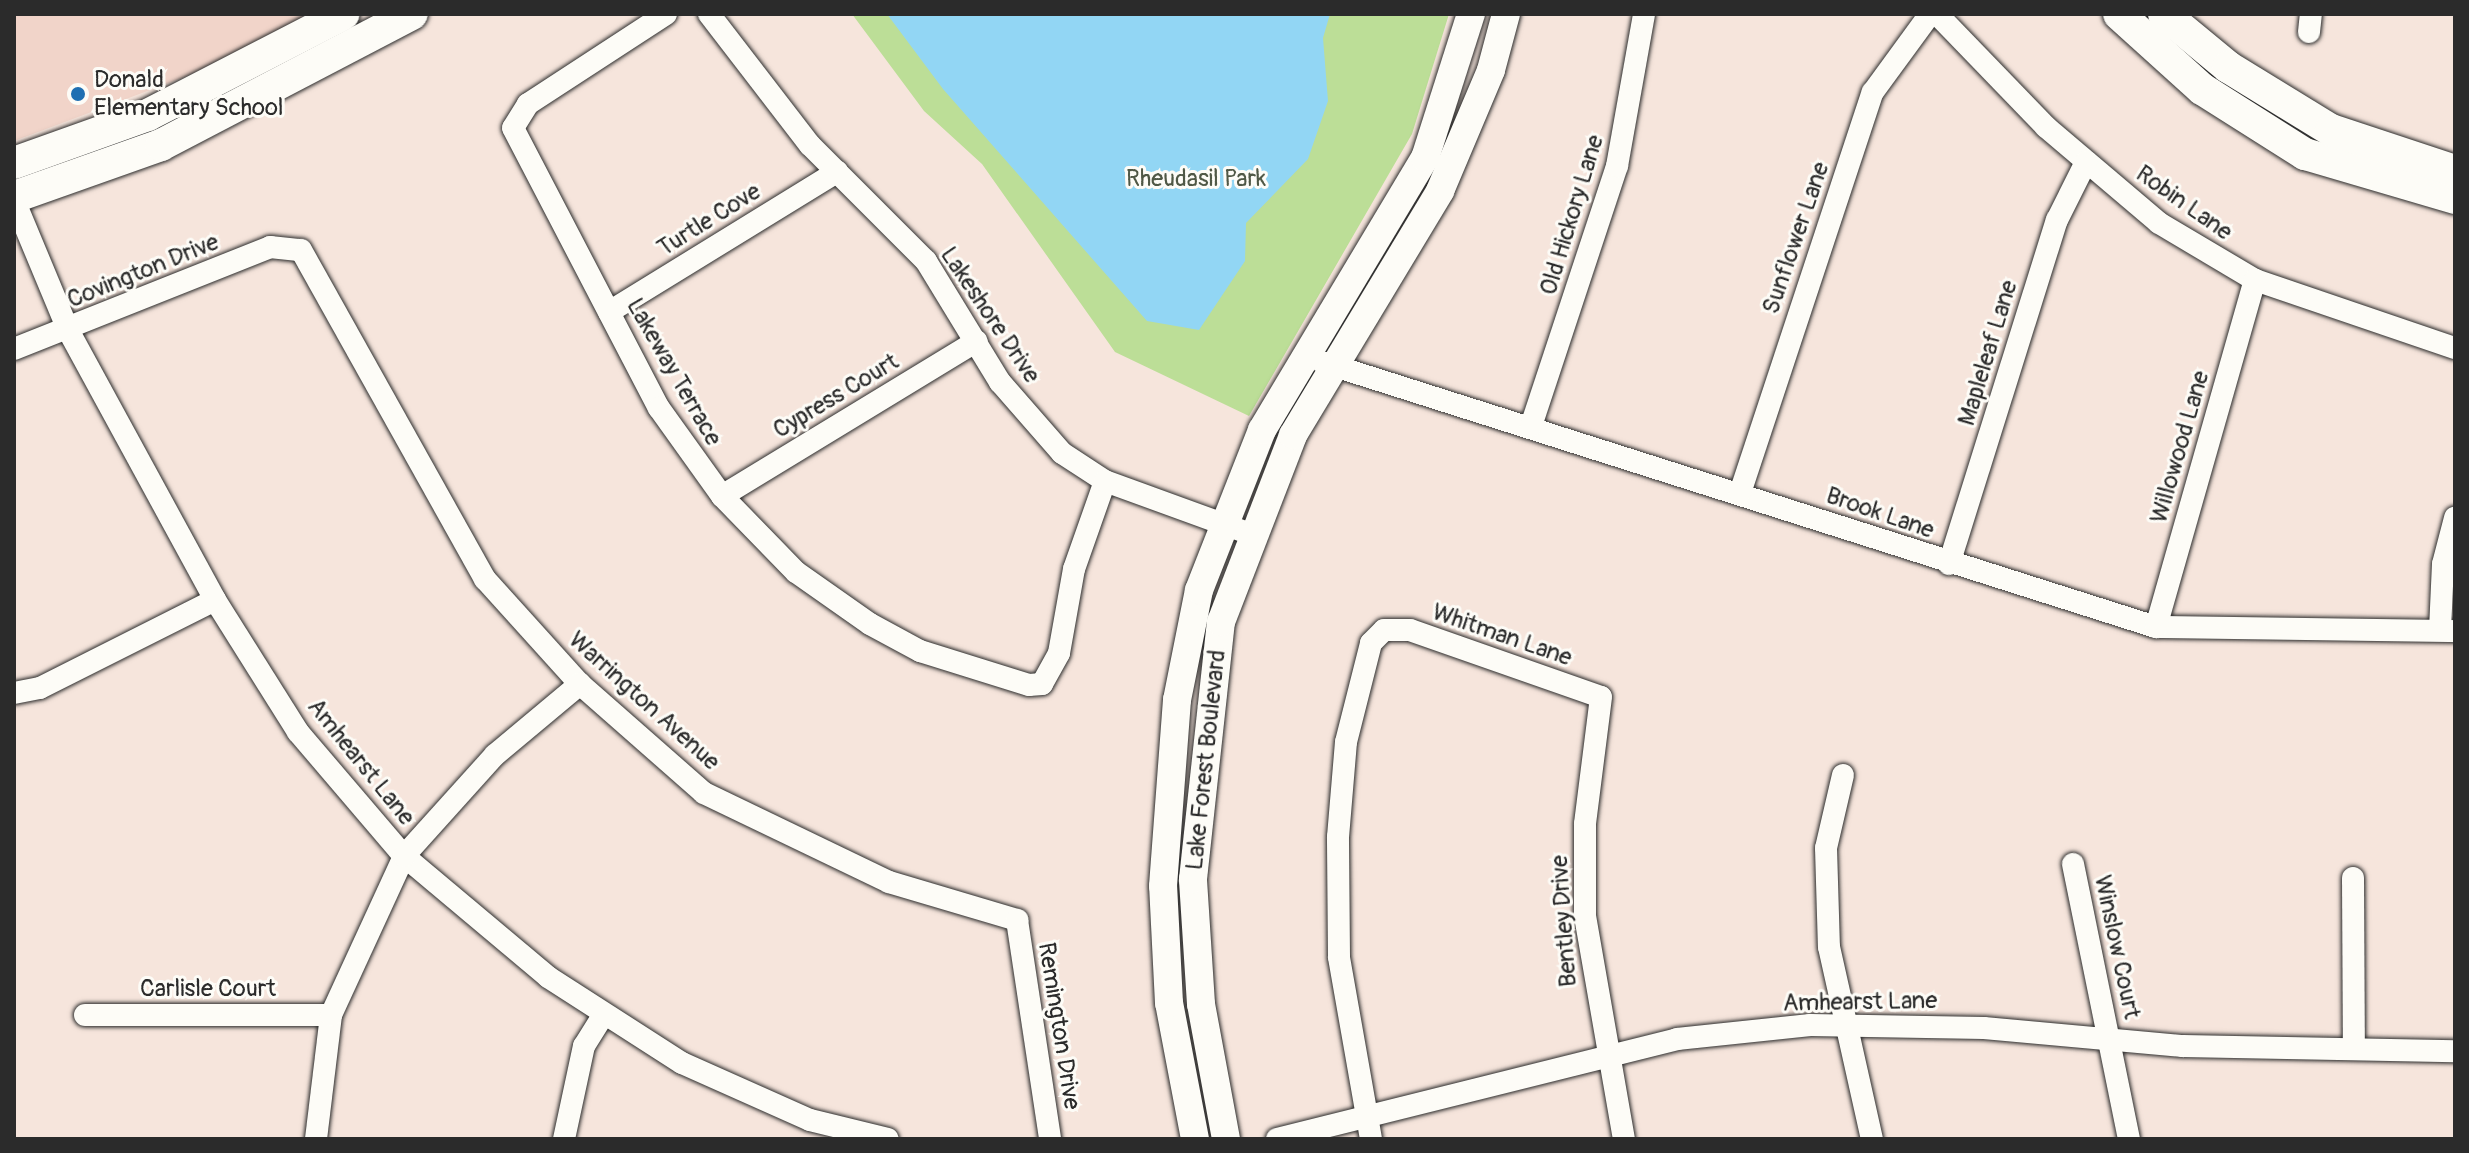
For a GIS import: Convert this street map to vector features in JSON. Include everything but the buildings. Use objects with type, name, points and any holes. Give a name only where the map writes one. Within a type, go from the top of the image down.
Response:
[{"type":"main road","points":[[14,163],[148,115],[344,14]]},
{"type":"main road","points":[[14,199],[161,145],[379,22],[412,14]]},
{"type":"main road","points":[[2119,14],[2202,89],[2305,154],[2455,198]]},
{"type":"main road","points":[[2164,14],[2228,67],[2331,130],[2455,171]]},
{"type":"street","name":"Lakeway Terrace","points":[[666,14],[528,104],[513,122],[659,408],[722,496],[796,572],[870,624],[920,651],[1029,685],[1042,684],[1059,653],[1074,569],[1105,481]]},
{"type":"street","name":"Lakeshore Drive","points":[[709,14],[837,172],[926,261],[1032,422],[1105,481],[1251,534]]},
{"type":"street","name":"Lake Forest Boulevard","points":[[1195,1139],[1169,1003],[1164,829],[1183,657],[1222,525],[1303,353],[1425,158],[1471,14]]},
{"type":"street","name":"Lake Forest Boulevard","points":[[1226,1139],[1197,970],[1194,830],[1221,622],[1251,534],[1330,366],[1440,191],[1491,70],[1506,14]]},
{"type":"street","name":"Old Hickory Lane","points":[[1531,426],[1617,166],[1644,14]]},
{"type":"street","name":"Sunflower Lane","points":[[1740,493],[1873,92],[1930,14]]},
{"type":"street","name":"Robin Lane","points":[[1937,14],[2086,162],[2159,223],[2255,280],[2455,348]]},
{"type":"street","name":"Mapleleaf Lane","points":[[1949,564],[2057,220],[2086,162]]},
{"type":"street","name":"Turtle Cove","points":[[609,312],[837,172]]},
{"type":"street","name":"Amhearst Lane","points":[[14,199],[68,330],[215,600],[298,732],[404,856],[603,1015],[682,1063],[810,1130],[888,1139]]},
{"type":"street","name":"Covington Drive","points":[[14,349],[270,247],[292,245]]},
{"type":"street","name":"Warrington Avenue","points":[[292,245],[309,258],[485,579],[580,684],[704,793],[889,882],[1017,920]]},
{"type":"street","name":"Willowood Lane","points":[[2156,627],[2255,280]]},
{"type":"street","name":"Cypress Court","points":[[722,496],[977,341]]},
{"type":"street","name":"Brook Lane","points":[[1303,353],[1330,366],[1531,426],[1949,564],[2156,627],[2448,631]]},
{"type":"street","points":[[2448,631],[2443,564],[2455,518]]},
{"type":"street","points":[[14,693],[40,688],[215,600]]},
{"type":"street","name":"Whitman Lane","points":[[1369,1129],[1339,957],[1338,837],[1353,711],[1371,643],[1384,630],[1410,630],[1601,697]]},
{"type":"street","points":[[316,1139],[331,1015],[404,856],[495,755],[580,684]]},
{"type":"street","name":"Bentley Drive","points":[[1601,697],[1585,824],[1585,916],[1606,1054],[1624,1139]]},
{"type":"street","points":[[1843,775],[1825,873],[1829,947],[1872,1139]]},
{"type":"street","name":"Winslow Court","points":[[2073,864],[2129,1139]]},
{"type":"street","points":[[2353,878],[2354,1047]]},
{"type":"street","name":"Remington Drive","points":[[1017,920],[1050,1139]]},
{"type":"street","name":"Carlisle Court","points":[[85,1015],[331,1015]]},
{"type":"street","points":[[564,1139],[584,1046],[603,1015]]},
{"type":"street","name":"Amhearst Lane","points":[[1277,1139],[1369,1129],[1606,1054],[1738,1031],[1846,1024],[2110,1041],[2455,1051]]},
{"type":"shaded area","name":"Donald Elementary School","points":[[14,14],[321,14],[190,75],[14,141]]},
{"type":"green space","name":"Rheudasil Park","points":[[852,14],[1449,14],[1412,134],[1249,416],[1115,352],[982,164],[924,111]]},
{"type":"water","name":"Rheudasil Park","points":[[887,14],[1330,14],[1323,38],[1328,101],[1308,159],[1246,223],[1245,261],[1199,330],[1147,321],[943,89]]},
{"type":"place","name":"Donald Elementary School","points":[[78,94]]}]
